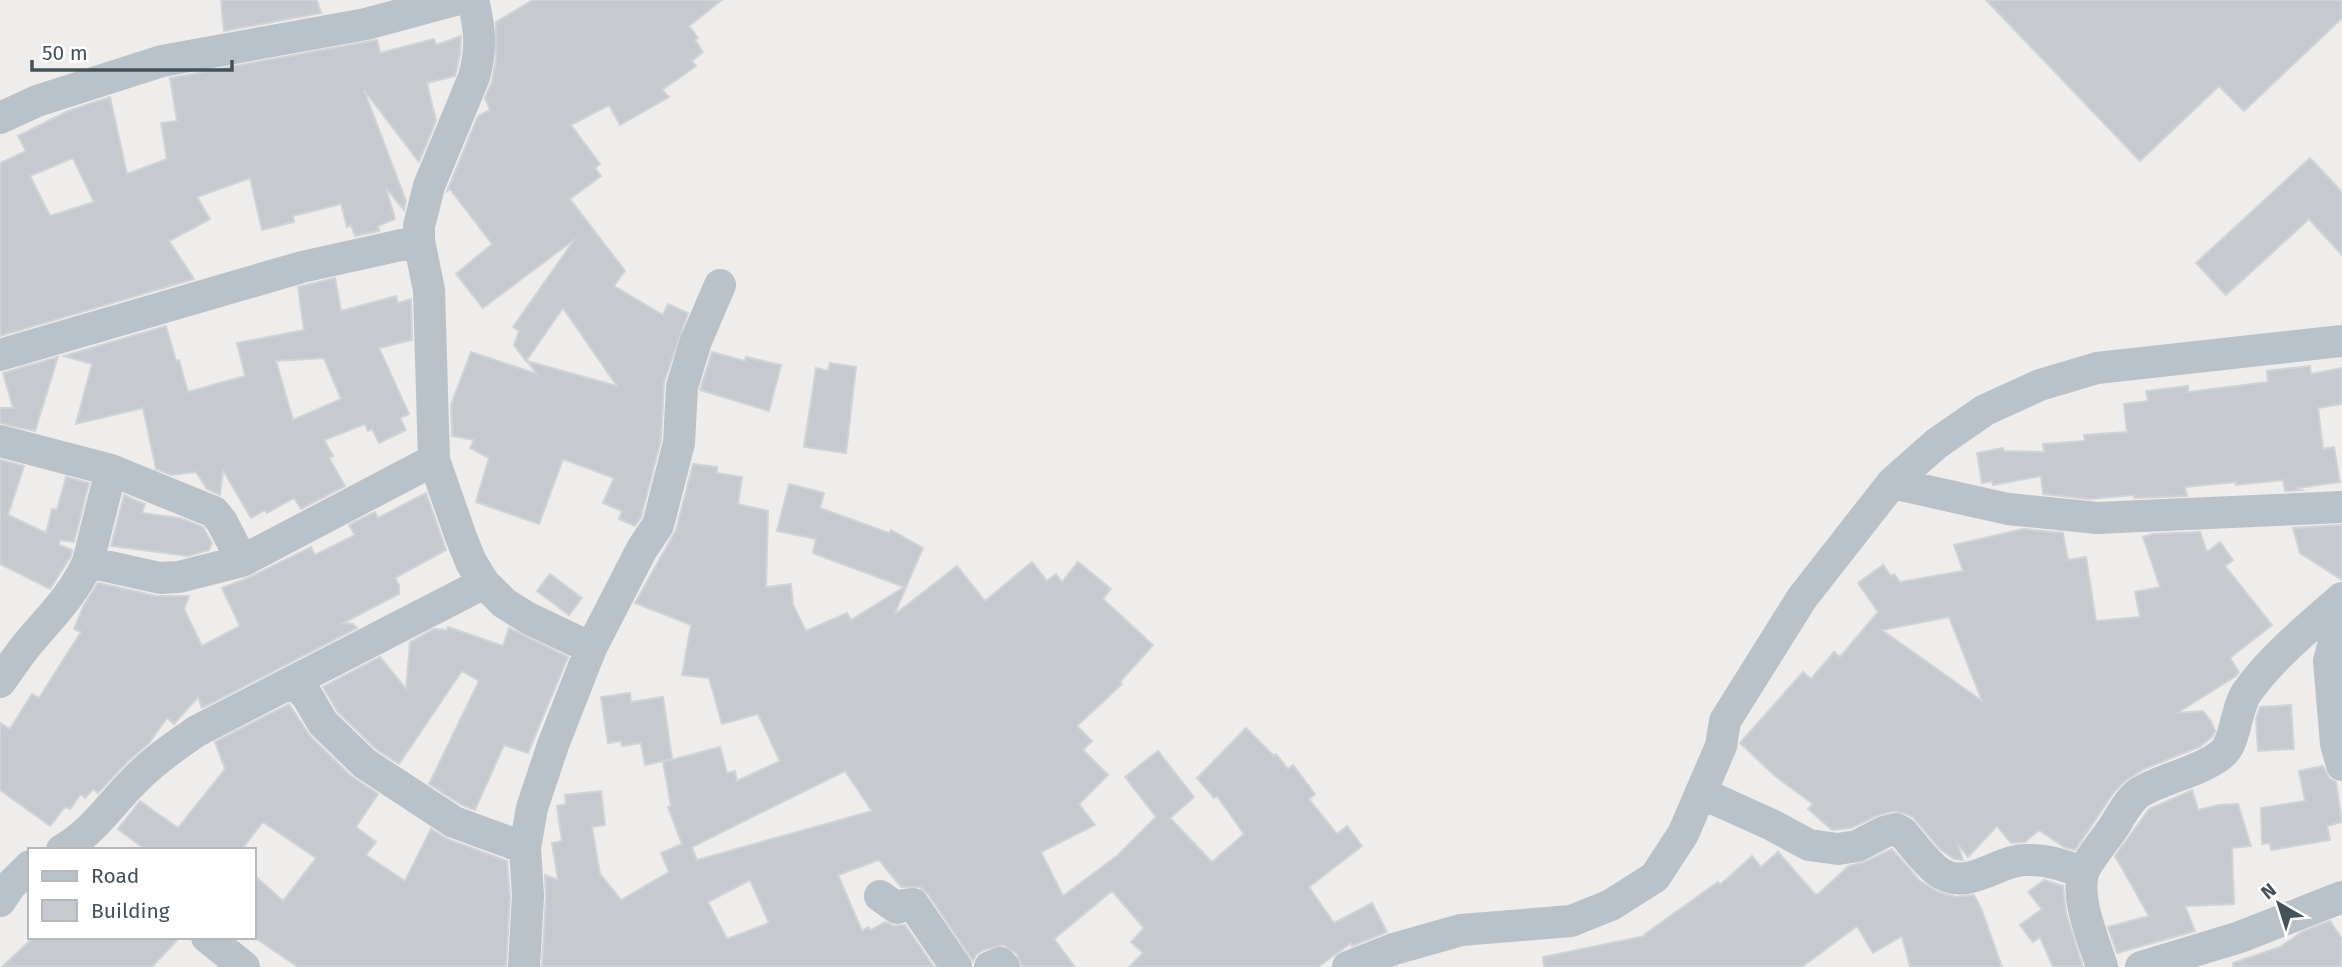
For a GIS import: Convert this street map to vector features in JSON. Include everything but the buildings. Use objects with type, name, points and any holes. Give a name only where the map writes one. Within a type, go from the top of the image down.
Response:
[{"type":"street","points":[[0,118],[37,101],[162,61],[364,12],[456,0]]},
{"type":"street","points":[[473,0],[481,32],[479,58],[429,186],[419,226],[419,241],[429,290],[434,460],[471,562],[484,583],[512,608],[591,648]]},
{"type":"street","points":[[0,355],[288,271],[419,241]]},
{"type":"street","points":[[524,967],[528,895],[525,848],[532,808],[591,648],[642,549],[658,525],[679,443],[682,387],[696,341],[719,285]]},
{"type":"street","points":[[1348,967],[1461,930],[1571,921],[1611,905],[1655,877],[1683,834],[1721,746],[1725,721],[1802,598],[1892,483],[1936,444],[1985,410],[2040,385],[2097,368],[2342,341]]},
{"type":"street","points":[[0,441],[111,470],[214,512],[242,561]]},
{"type":"street","points":[[88,562],[160,578],[179,577],[242,561],[434,460]]},
{"type":"street","points":[[0,682],[79,583],[88,562],[111,470]]},
{"type":"street","points":[[1892,483],[2008,509],[2097,518],[2342,508]]},
{"type":"street","points":[[80,845],[135,780],[197,731],[484,583]]},
{"type":"street","points":[[2102,967],[2085,913],[2083,873],[2138,793],[2185,771],[2205,765],[2225,750],[2245,694],[2281,653],[2342,598]]},
{"type":"street","points":[[2342,613],[2329,661],[2336,744],[2342,765]]},
{"type":"street","points":[[294,682],[307,696],[323,723],[364,763],[454,822],[525,848]]},
{"type":"street","points":[[1701,793],[1809,845],[1838,849],[1857,846],[1896,829],[1903,833],[1936,870],[1949,877],[1985,874],[2022,859],[2055,862],[2083,873]]},
{"type":"street","points":[[0,901],[18,863]]},
{"type":"street","points":[[880,896],[897,908],[913,904],[956,967]]},
{"type":"street","points":[[2141,967],[2240,937],[2342,897]]},
{"type":"street","points":[[209,939],[244,967]]},
{"type":"street","points":[[990,967],[1000,963],[1004,967]]}]
